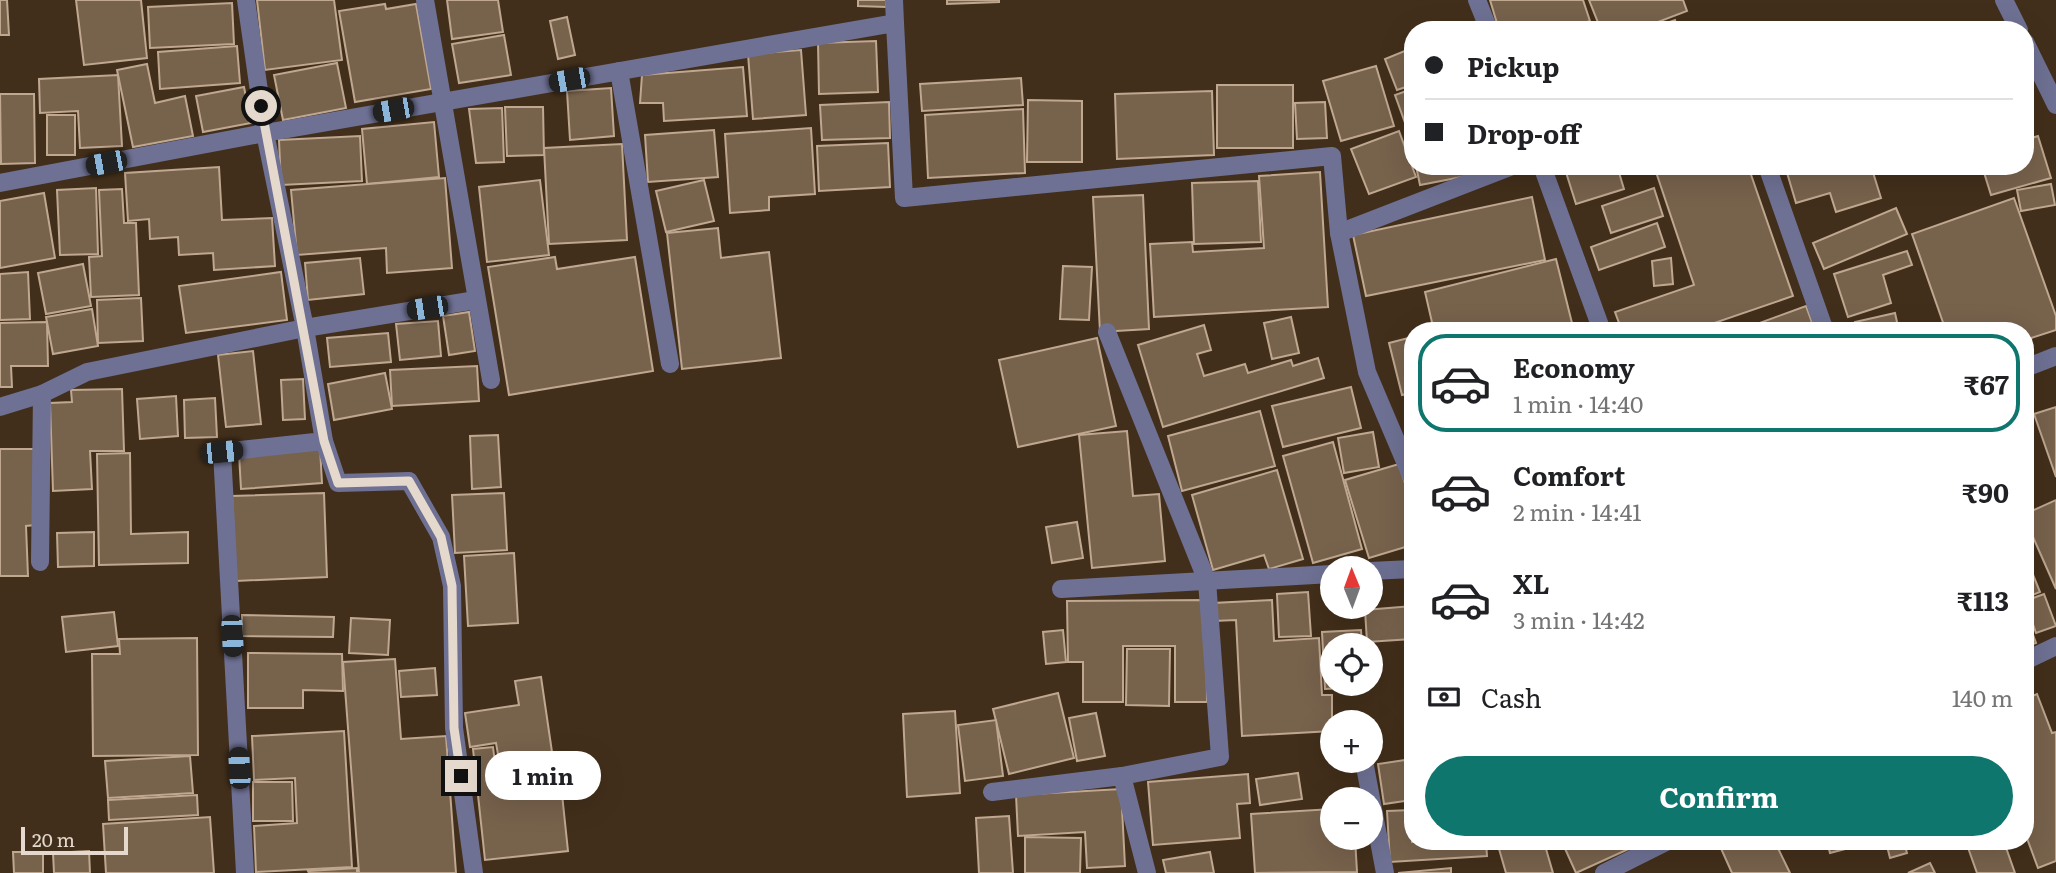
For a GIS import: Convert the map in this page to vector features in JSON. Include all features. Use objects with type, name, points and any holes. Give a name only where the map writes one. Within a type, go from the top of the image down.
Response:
[{"type":"street","points":[[246,0],[265,133],[305,328],[324,441],[338,483],[409,481],[441,537],[452,586],[454,728],[474,873]]},
{"type":"street","points":[[425,0],[492,380]]},
{"type":"street","points":[[894,0],[904,198],[1332,156],[1339,233],[1367,372],[1404,459]]},
{"type":"street","points":[[1478,0],[1486,21]]},
{"type":"street","points":[[2004,0],[2014,21]]},
{"type":"street","points":[[0,183],[265,133],[895,23]]},
{"type":"street","points":[[2034,60],[2056,106]]},
{"type":"street","points":[[619,71],[670,364]]},
{"type":"street","points":[[1339,233],[1489,175]]},
{"type":"street","points":[[1545,175],[1599,322]]},
{"type":"street","points":[[1770,175],[1822,322]]},
{"type":"street","points":[[0,407],[42,394],[87,373],[305,328],[476,300]]},
{"type":"street","points":[[992,792],[1122,776],[1220,757],[1207,581],[1107,332]]},
{"type":"street","points":[[2034,365],[2056,356]]},
{"type":"street","points":[[40,562],[42,394]]},
{"type":"street","points":[[245,873],[222,452],[324,441]]},
{"type":"street","points":[[1383,570],[1404,569]]},
{"type":"street","points":[[1061,589],[1320,575]]},
{"type":"street","points":[[2034,657],[2056,646]]},
{"type":"street","points":[[1366,773],[1385,873]]},
{"type":"street","points":[[1122,776],[1147,873]]},
{"type":"street","points":[[1604,873],[1650,850]]},
{"type":"building","points":[[0,0],[7,0],[9,35],[0,35]]},
{"type":"building","points":[[76,0],[141,0],[147,58],[84,65]]},
{"type":"building","points":[[257,0],[334,0],[342,60],[265,70]]},
{"type":"building","points":[[447,0],[498,0],[503,32],[452,39]]},
{"type":"building","points":[[858,0],[886,0],[886,7],[858,6]]},
{"type":"building","points":[[947,0],[999,0],[999,2],[947,4]]},
{"type":"building","points":[[1490,0],[1583,0],[1590,21],[1496,21]]},
{"type":"building","points":[[1589,0],[1683,0],[1687,11],[1661,21],[1597,21]]},
{"type":"building","points":[[232,3],[234,44],[150,48],[148,7]]},
{"type":"building","points":[[385,4],[386,9],[416,4],[431,89],[355,102],[339,11]]},
{"type":"building","points":[[567,17],[575,55],[558,59],[550,21]]},
{"type":"building","points":[[504,35],[511,75],[459,83],[452,44]]},
{"type":"building","points":[[876,41],[878,92],[819,94],[818,43]]},
{"type":"building","points":[[237,46],[240,83],[160,89],[158,52]]},
{"type":"building","points":[[801,50],[806,115],[753,119],[748,54]]},
{"type":"building","points":[[1404,51],[1404,88],[1397,90],[1385,59]]},
{"type":"building","points":[[337,63],[346,108],[283,120],[274,75]]},
{"type":"building","points":[[147,64],[155,103],[185,96],[193,136],[133,147],[117,70]]},
{"type":"building","points":[[1376,66],[1394,126],[1341,141],[1323,81]]},
{"type":"building","points":[[743,67],[747,116],[664,121],[663,103],[640,103],[642,75]]},
{"type":"building","points":[[118,75],[122,146],[80,148],[78,111],[40,113],[39,79]]},
{"type":"building","points":[[1021,78],[1023,105],[922,111],[920,84]]},
{"type":"building","points":[[1217,85],[1293,85],[1293,148],[1217,148]]},
{"type":"building","points":[[244,87],[251,123],[203,132],[196,96]]},
{"type":"building","points":[[611,88],[614,136],[570,140],[567,91]]},
{"type":"building","points":[[1212,91],[1214,155],[1117,159],[1115,94]]},
{"type":"building","points":[[1404,92],[1404,120],[1395,95]]},
{"type":"building","points":[[0,94],[34,94],[35,163],[1,164]]},
{"type":"building","points":[[1028,100],[1082,101],[1082,162],[1027,162]]},
{"type":"building","points":[[889,102],[890,138],[822,140],[820,105]]},
{"type":"building","points":[[1325,102],[1327,138],[1297,139],[1295,103]]},
{"type":"building","points":[[505,107],[543,107],[544,155],[507,156]]},
{"type":"building","points":[[502,108],[504,162],[476,163],[469,109]]},
{"type":"building","points":[[1023,109],[1025,173],[928,178],[925,115]]},
{"type":"building","points":[[47,115],[75,115],[75,155],[47,155]]},
{"type":"building","points":[[434,122],[439,177],[367,184],[362,129]]},
{"type":"building","points":[[811,128],[815,194],[769,197],[769,210],[730,213],[725,134]]},
{"type":"building","points":[[714,130],[718,177],[648,182],[645,135]]},
{"type":"building","points":[[1399,131],[1404,145],[1404,175],[1416,177],[1369,194],[1351,149]]},
{"type":"building","points":[[360,136],[362,181],[281,185],[279,140]]},
{"type":"building","points":[[2038,136],[2051,178],[1991,195],[1985,175],[2034,175],[2034,137]]},
{"type":"building","points":[[888,143],[890,187],[819,191],[817,146]]},
{"type":"building","points":[[622,144],[627,240],[549,244],[544,148]]},
{"type":"building","points":[[219,167],[222,220],[272,218],[275,266],[214,270],[213,253],[179,255],[178,237],[150,239],[149,219],[128,221],[125,173]]},
{"type":"building","points":[[1320,172],[1328,307],[1154,317],[1150,244],[1192,242],[1193,252],[1264,248],[1259,176]]},
{"type":"building","points":[[1418,175],[1467,175],[1467,176],[1420,185]]},
{"type":"building","points":[[1567,175],[1620,175],[1624,189],[1576,204]]},
{"type":"building","points":[[1657,175],[1751,175],[1793,296],[1717,322],[1619,322],[1615,312],[1694,285]]},
{"type":"building","points":[[1788,175],[1874,175],[1881,198],[1836,212],[1830,193],[1796,203]]},
{"type":"building","points":[[445,178],[452,268],[387,273],[386,248],[297,255],[291,190]]},
{"type":"building","points":[[540,180],[549,255],[487,262],[479,187]]},
{"type":"building","points":[[704,180],[714,221],[666,232],[656,191]]},
{"type":"building","points":[[1258,181],[1261,242],[1194,244],[1192,183]]},
{"type":"building","points":[[2051,184],[2055,205],[2021,211],[2017,190]]},
{"type":"building","points":[[96,188],[98,254],[60,255],[57,190]]},
{"type":"building","points":[[1654,188],[1663,216],[1611,233],[1602,206]]},
{"type":"building","points":[[122,189],[124,223],[136,223],[139,295],[91,297],[89,257],[102,256],[99,190]]},
{"type":"building","points":[[44,193],[55,258],[0,268],[0,201]]},
{"type":"building","points":[[1143,195],[1149,329],[1100,332],[1093,197]]},
{"type":"building","points":[[1532,197],[1545,260],[1366,296],[1353,235]]},
{"type":"building","points":[[2014,198],[2056,316],[2056,330],[2034,337],[2034,322],[1943,322],[1912,234]]},
{"type":"building","points":[[1896,208],[1907,234],[1824,269],[1813,243]]},
{"type":"building","points":[[1657,223],[1665,247],[1599,270],[1591,247]]},
{"type":"building","points":[[718,228],[721,258],[769,252],[781,358],[682,369],[667,233]]},
{"type":"building","points":[[1907,251],[1912,265],[1883,275],[1891,303],[1848,317],[1834,274]]},
{"type":"building","points":[[555,257],[557,269],[635,257],[653,371],[509,395],[488,267]]},
{"type":"building","points":[[360,258],[364,294],[308,300],[305,263]]},
{"type":"building","points":[[1671,258],[1673,284],[1654,286],[1652,261]]},
{"type":"building","points":[[1556,259],[1572,322],[1432,322],[1425,292]]},
{"type":"building","points":[[83,264],[91,306],[46,314],[38,273]]},
{"type":"building","points":[[1063,266],[1092,267],[1089,320],[1060,319]]},
{"type":"building","points":[[28,272],[30,319],[0,320],[0,274]]},
{"type":"building","points":[[281,272],[287,320],[186,333],[179,286]]},
{"type":"building","points":[[141,298],[143,341],[98,343],[97,300]]},
{"type":"building","points":[[1806,306],[1812,322],[1762,322]]},
{"type":"building","points":[[92,309],[98,346],[53,354],[46,317]]},
{"type":"building","points":[[469,312],[475,351],[449,355],[443,316]]},
{"type":"building","points":[[1895,313],[1897,322],[1855,322]]},
{"type":"building","points":[[1291,317],[1299,353],[1272,359],[1264,323]]},
{"type":"building","points":[[438,321],[441,356],[400,360],[396,324]]},
{"type":"building","points":[[47,322],[48,366],[11,366],[12,387],[0,387],[0,323]]},
{"type":"building","points":[[1204,325],[1211,350],[1197,354],[1204,376],[1245,364],[1248,373],[1291,360],[1293,366],[1318,358],[1324,378],[1163,427],[1138,345]]},
{"type":"building","points":[[388,333],[391,362],[330,367],[327,338]]},
{"type":"building","points":[[1097,338],[1116,426],[1018,447],[999,360]]},
{"type":"building","points":[[1404,339],[1404,395],[1402,395],[1389,343]]},
{"type":"building","points":[[253,351],[261,424],[226,427],[218,355]]},
{"type":"building","points":[[477,366],[479,401],[392,406],[390,370]]},
{"type":"building","points":[[385,373],[392,409],[334,420],[328,384]]},
{"type":"building","points":[[303,379],[305,419],[283,420],[281,380]]},
{"type":"building","points":[[1351,387],[1361,428],[1283,447],[1272,406]]},
{"type":"building","points":[[122,389],[124,451],[90,451],[92,489],[53,491],[50,403],[72,402],[71,390]]},
{"type":"building","points":[[176,396],[178,436],[140,439],[137,399]]},
{"type":"building","points":[[215,398],[217,437],[185,438],[184,400]]},
{"type":"building","points":[[2056,407],[2056,477],[2034,414]]},
{"type":"building","points":[[1260,411],[1275,466],[1182,491],[1168,436]]},
{"type":"building","points":[[1127,431],[1133,496],[1159,494],[1165,561],[1092,568],[1079,435]]},
{"type":"building","points":[[1373,432],[1379,467],[1344,473],[1338,438]]},
{"type":"building","points":[[498,435],[501,487],[472,489],[470,436]]},
{"type":"building","points":[[1333,442],[1362,549],[1338,556],[1320,556],[1320,561],[1313,563],[1283,456]]},
{"type":"building","points":[[320,448],[322,483],[241,489],[239,454]]},
{"type":"building","points":[[0,449],[34,449],[35,525],[26,526],[28,576],[0,576]]},
{"type":"building","points":[[130,453],[131,534],[188,532],[188,563],[99,565],[97,454]]},
{"type":"building","points":[[1399,464],[1404,480],[1404,547],[1368,556],[1345,480]]},
{"type":"building","points":[[1277,470],[1303,559],[1269,569],[1264,555],[1213,570],[1192,495]]},
{"type":"building","points":[[324,493],[327,577],[236,581],[232,496]]},
{"type":"building","points":[[504,493],[507,550],[455,553],[452,495]]},
{"type":"building","points":[[2056,500],[2056,589],[2034,539],[2034,510]]},
{"type":"building","points":[[1077,522],[1083,558],[1052,563],[1046,527]]},
{"type":"building","points":[[94,532],[94,566],[58,567],[57,533]]},
{"type":"building","points":[[514,553],[518,623],[468,626],[464,556]]},
{"type":"building","points":[[2034,577],[2040,592],[2034,594]]},
{"type":"building","points":[[1308,592],[1311,636],[1279,637],[1277,594]]},
{"type":"building","points":[[2044,594],[2056,626],[2036,633],[2034,598]]},
{"type":"building","points":[[1206,600],[1207,702],[1175,702],[1175,646],[1123,646],[1123,702],[1083,702],[1083,662],[1068,662],[1067,601]]},
{"type":"building","points":[[1272,600],[1274,641],[1319,638],[1320,696],[1332,696],[1332,710],[1320,710],[1320,732],[1242,736],[1236,620],[1214,621],[1213,603]]},
{"type":"building","points":[[1404,607],[1404,640],[1383,641],[1383,633],[1366,633],[1366,620],[1382,620],[1383,608]]},
{"type":"building","points":[[114,612],[118,646],[66,652],[62,617]]},
{"type":"building","points":[[242,615],[334,617],[333,637],[242,636]]},
{"type":"building","points":[[351,618],[390,620],[388,655],[349,653]]},
{"type":"building","points":[[1063,630],[1066,662],[1046,664],[1043,632]]},
{"type":"building","points":[[1361,630],[1361,633],[1322,633]]},
{"type":"building","points":[[197,638],[198,755],[93,756],[92,654],[120,654],[119,639]]},
{"type":"building","points":[[1127,649],[1170,649],[1169,706],[1126,705]]},
{"type":"building","points":[[248,653],[342,654],[343,691],[303,690],[303,708],[248,708]]},
{"type":"building","points":[[395,659],[401,739],[446,736],[456,873],[359,873],[343,662]]},
{"type":"building","points":[[435,668],[437,695],[401,697],[399,671]]},
{"type":"building","points":[[541,677],[552,752],[499,760],[496,743],[470,747],[465,713],[519,705],[515,681]]},
{"type":"building","points":[[1058,693],[1074,758],[1009,774],[993,709]]},
{"type":"building","points":[[2037,694],[2052,733],[2056,732],[2056,861],[2038,868],[2031,850],[2034,850],[2034,695]]},
{"type":"building","points":[[955,711],[960,793],[907,797],[903,714]]},
{"type":"building","points":[[1096,713],[1105,756],[1077,761],[1069,718]]},
{"type":"building","points":[[996,720],[1003,776],[965,781],[958,725]]},
{"type":"building","points":[[344,731],[352,867],[256,872],[254,826],[297,823],[295,778],[254,780],[252,736]]},
{"type":"building","points":[[493,747],[495,763],[558,756],[568,851],[485,860],[473,749]]},
{"type":"building","points":[[190,756],[193,793],[108,798],[105,761]]},
{"type":"building","points":[[1404,760],[1404,801],[1384,804],[1379,773],[1383,773],[1383,763]]},
{"type":"building","points":[[1298,773],[1302,799],[1260,805],[1256,779]]},
{"type":"building","points":[[1248,774],[1250,803],[1237,804],[1240,838],[1153,845],[1148,782]]},
{"type":"building","points":[[253,782],[292,782],[293,821],[253,821]]},
{"type":"building","points":[[1121,789],[1125,866],[1087,868],[1085,832],[1018,836],[1016,795]]},
{"type":"building","points":[[197,795],[198,815],[109,820],[108,800]]},
{"type":"building","points":[[1320,810],[1320,850],[1356,850],[1357,872],[1255,873],[1251,814]]},
{"type":"building","points":[[1404,810],[1404,850],[1487,850],[1487,856],[1390,862],[1387,811]]},
{"type":"building","points":[[1009,816],[1013,873],[979,873],[976,818]]},
{"type":"building","points":[[210,817],[214,873],[106,873],[103,824]]},
{"type":"building","points":[[1025,837],[1081,838],[1080,873],[1025,873]]},
{"type":"building","points":[[1499,850],[1546,850],[1553,873],[1506,873]]},
{"type":"building","points":[[1566,850],[1626,850],[1576,873]]},
{"type":"building","points":[[1722,850],[1779,850],[1790,873],[1732,873]]},
{"type":"building","points":[[1888,850],[1906,850],[1907,853],[1890,858]]},
{"type":"building","points":[[1969,850],[2007,850],[2015,873],[1977,873]]},
{"type":"building","points":[[89,851],[90,873],[54,873],[53,853]]},
{"type":"building","points":[[13,852],[43,852],[43,873],[14,873]]},
{"type":"building","points":[[1210,852],[1214,873],[1166,873],[1163,860]]},
{"type":"building","points":[[1930,863],[1935,873],[1908,873]]},
{"type":"building","points":[[357,868],[357,873],[308,871]]},
{"type":"building","points":[[1451,868],[1451,873],[1398,873]]},
{"type":"route","points":[[261,106],[305,328],[324,441],[338,483],[409,481],[441,537],[452,586],[454,728],[461,776]]}]
